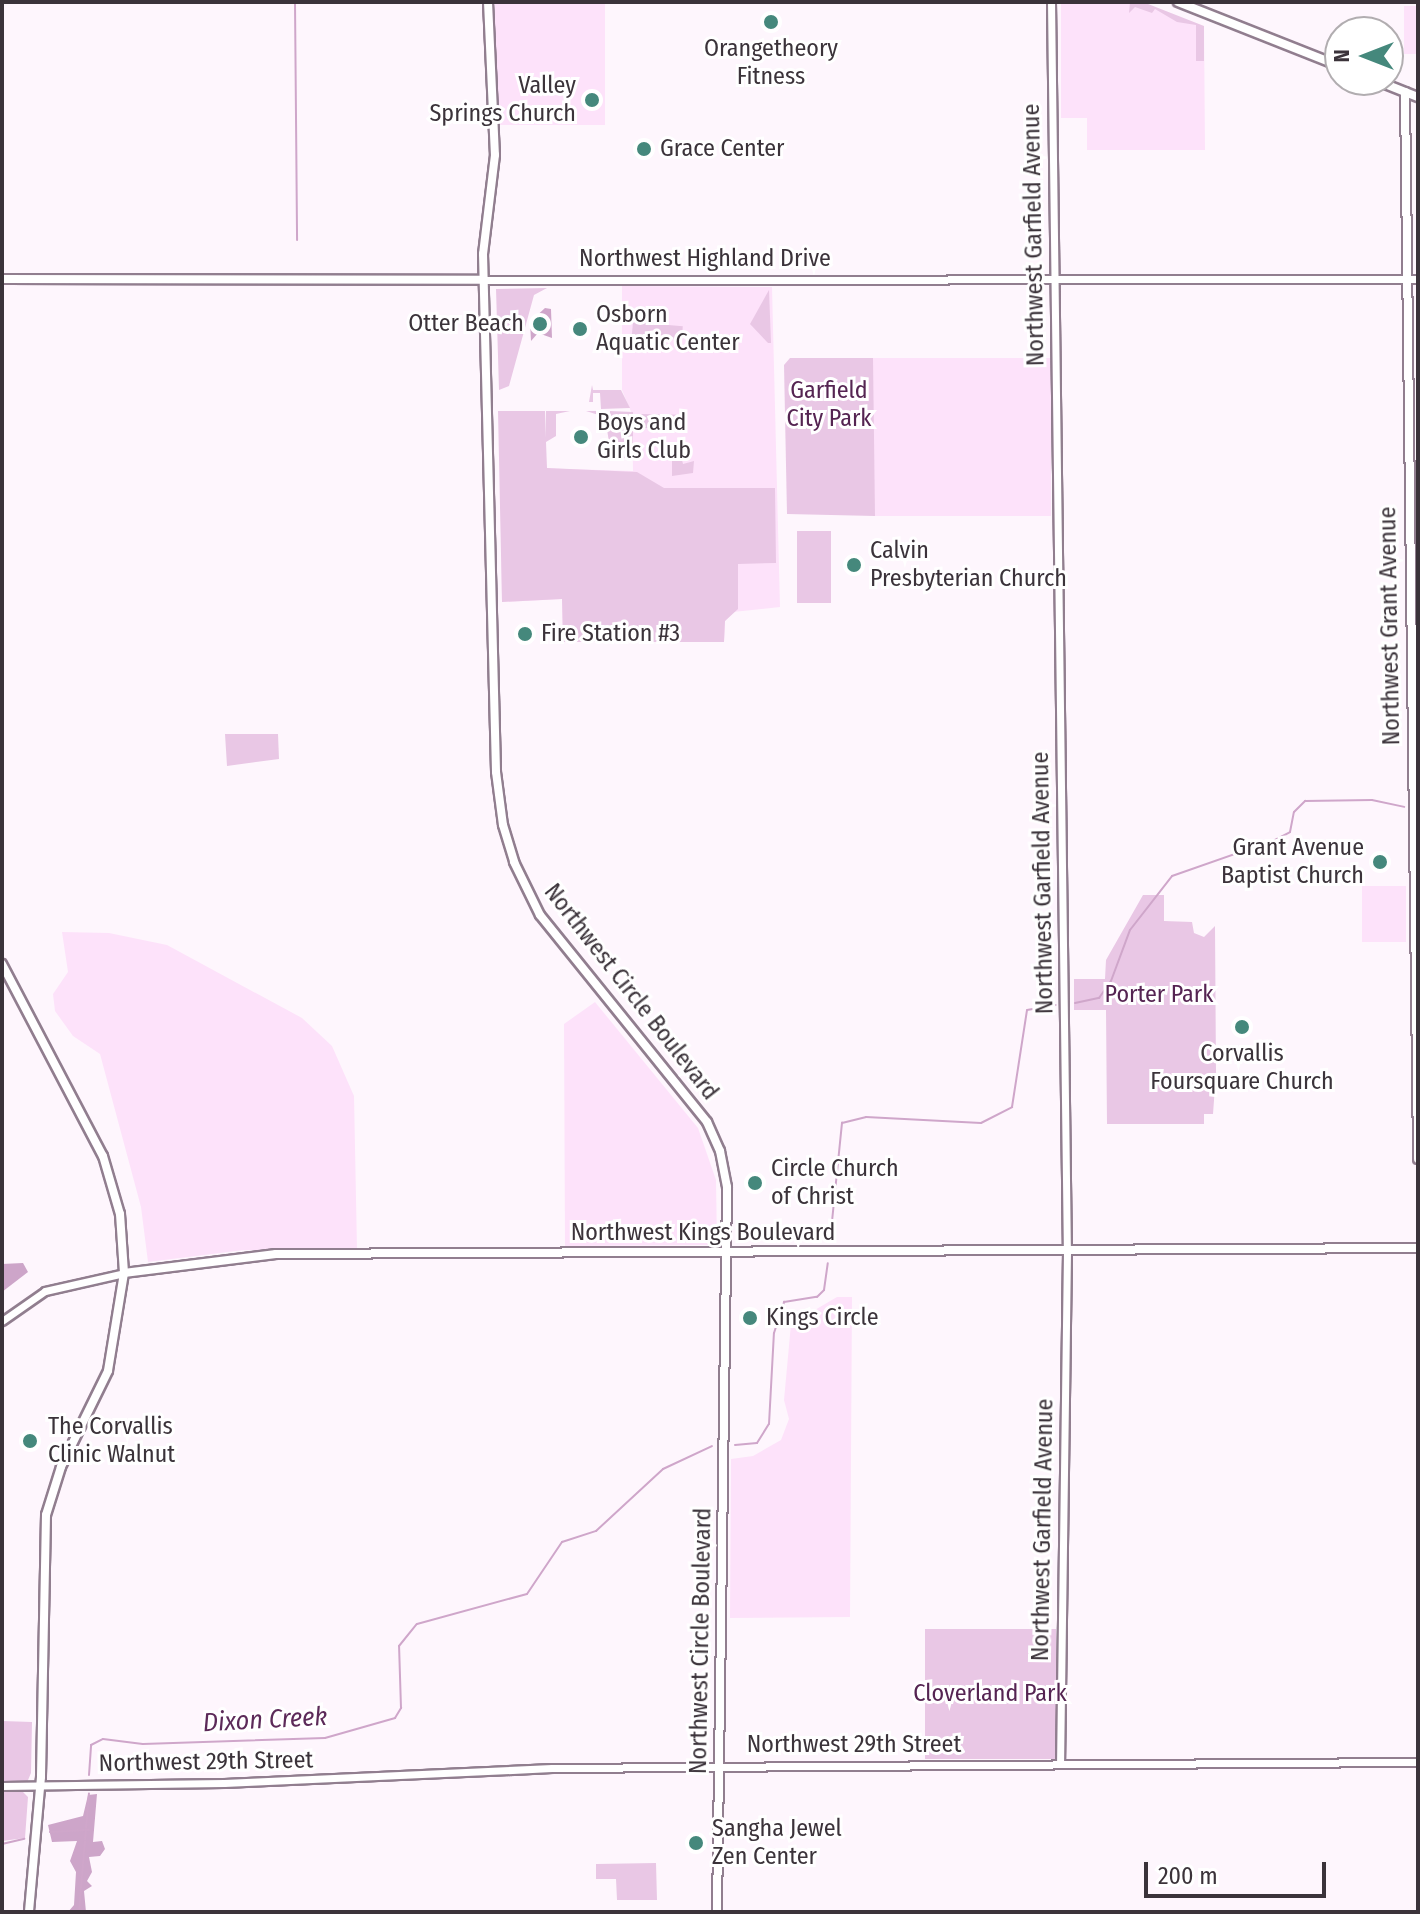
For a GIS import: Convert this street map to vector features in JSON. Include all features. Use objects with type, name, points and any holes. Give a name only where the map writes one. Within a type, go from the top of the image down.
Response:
[{"type":"main road","name":"Northwest Circle Boulevard","points":[[488,2],[495,155],[484,280],[496,772],[503,825],[514,862],[540,915],[707,1122],[724,1162],[727,1253],[717,1912]]},
{"type":"main road","points":[[1178,2],[1324,60]]},
{"type":"main road","points":[[1405,92],[1418,97]]},
{"type":"main road","name":"Northwest Grant Avenue","points":[[1405,92],[1418,1159]]},
{"type":"main road","name":"Northwest Highland Drive","points":[[2,279],[484,280]]},
{"type":"main road","points":[[2,964],[103,1156],[120,1214],[124,1273],[108,1371],[61,1467],[46,1515],[40,1785],[29,1912]]},
{"type":"main road","name":"Northwest Kings Boulevard","points":[[124,1273],[200,1260],[276,1254],[1418,1248]]},
{"type":"street","name":"Northwest Garfield Avenue","points":[[1051,2],[1067,1252],[1060,1764]]},
{"type":"street","name":"Northwest Highland Drive","points":[[484,280],[1418,279]]},
{"type":"street","name":"Northwest Kings Boulevard","points":[[2,1321],[45,1291],[124,1273]]},
{"type":"street","name":"Northwest 29th Street","points":[[2,1786],[719,1766],[1418,1762]]},
{"type":"shaded area","points":[[495,2],[605,2],[605,125],[495,125]]},
{"type":"shaded area","points":[[1061,2],[1139,2],[1204,27],[1205,150],[1087,150],[1087,118],[1061,118]]},
{"type":"shaded area","points":[[1404,6],[1418,6],[1418,54],[1404,54]]},
{"type":"shaded area","points":[[622,286],[772,287],[780,607],[733,612],[725,621],[724,642],[563,642],[562,599],[502,602],[500,467],[633,471],[632,414],[622,390]]},
{"type":"shaded area","name":"Otter Beach","points":[[545,308],[551,309],[552,338],[538,333],[531,341],[530,322]]},
{"type":"shaded area","points":[[873,358],[1051,358],[1051,516],[873,516]]},
{"type":"shaded area","points":[[1362,886],[1406,886],[1406,942],[1362,942]]},
{"type":"shaded area","points":[[62,932],[109,933],[167,945],[302,1018],[332,1046],[354,1096],[357,1249],[244,1250],[148,1262],[141,1207],[100,1054],[73,1036],[55,1011],[53,994],[68,972]]},
{"type":"shaded area","points":[[595,1002],[698,1128],[716,1180],[717,1245],[565,1246],[564,1024]]},
{"type":"shaded area","points":[[23,1263],[28,1272],[2,1292],[2,1264]]},
{"type":"shaded area","points":[[837,1297],[852,1297],[850,1617],[730,1618],[731,1459],[753,1456],[781,1440],[789,1419],[784,1400],[791,1324]]},
{"type":"shaded area","points":[[97,1794],[93,1842],[102,1841],[105,1849],[100,1856],[89,1857],[92,1872],[87,1881],[92,1886],[84,1891],[86,1912],[68,1912],[74,1905],[76,1872],[70,1861],[77,1841],[52,1842],[48,1825],[83,1816],[88,1795]]},
{"type":"green space","points":[[1130,2],[1143,2],[1204,26],[1204,61],[1196,61],[1196,25],[1177,22],[1155,9],[1152,13],[1135,7],[1129,13]]},
{"type":"green space","points":[[547,288],[534,295],[509,386],[499,390],[496,289]]},
{"type":"green space","points":[[769,290],[771,343],[750,324]]},
{"type":"green space","points":[[633,322],[683,326],[682,339],[632,335]]},
{"type":"green space","name":"Garfield City Park","points":[[790,358],[873,358],[875,516],[787,514],[784,365]]},
{"type":"green space","points":[[592,385],[593,390],[621,390],[630,408],[601,409],[600,393],[593,393],[593,402],[589,402]]},
{"type":"green space","points":[[498,411],[545,411],[545,438],[546,411],[570,411],[556,414],[556,436],[546,442],[547,468],[637,472],[664,488],[775,488],[776,563],[738,564],[738,609],[725,621],[724,642],[563,642],[562,599],[502,602]]},
{"type":"green space","points":[[586,411],[607,411],[609,424],[610,411],[633,412],[633,456],[612,461],[619,450],[609,442],[605,417]]},
{"type":"green space","points":[[641,414],[683,415],[683,429],[641,428]]},
{"type":"green space","points":[[672,448],[679,448],[683,464],[694,461],[693,473],[672,476]]},
{"type":"green space","points":[[797,531],[831,531],[831,603],[797,603]]},
{"type":"green space","points":[[225,734],[278,734],[279,759],[227,766]]},
{"type":"green space","name":"Porter Park","points":[[1143,895],[1164,895],[1164,921],[1192,922],[1194,933],[1204,937],[1215,926],[1216,1073],[1213,1114],[1204,1114],[1204,1124],[1107,1124],[1106,1010],[1074,1010],[1074,979],[1105,979],[1106,960]]},
{"type":"green space","name":"Cloverland Park","points":[[925,1629],[1056,1629],[1056,1759],[925,1759]]},
{"type":"green space","points":[[2,1721],[32,1722],[31,1773],[23,1792],[28,1797],[25,1838],[2,1841]]},
{"type":"green space","points":[[656,1863],[657,1900],[617,1900],[616,1879],[596,1879],[596,1864]]},
{"type":"waterway","points":[[295,2],[297,240]]},
{"type":"waterway","name":"Dixon Creek","points":[[1075,1003],[1099,998],[1111,981],[1130,930],[1172,876],[1290,832],[1294,812],[1305,801],[1372,800],[1404,807]]},
{"type":"waterway","name":"Dixon Creek","points":[[830,1241],[842,1123],[866,1117],[981,1123],[1012,1107],[1027,1010],[1056,1005]]},
{"type":"waterway","name":"Dixon Creek","points":[[735,1445],[757,1443],[769,1424],[774,1333],[784,1302],[817,1297],[824,1290],[828,1263]]},
{"type":"waterway","name":"Dixon Creek","points":[[89,1775],[91,1745],[103,1739],[143,1744],[325,1738],[395,1718],[401,1708],[399,1646],[417,1624],[527,1594],[562,1542],[596,1531],[663,1469],[712,1446]]},
{"type":"waterway","name":"Dixon Creek","points":[[79,1912],[89,1793]]},
{"type":"waterway","points":[[50,1832],[89,1830]]},
{"type":"waterway","points":[[2,1844],[24,1839]]},
{"type":"place","name":"Orangetheory Fitness","points":[[771,22]]},
{"type":"place","name":"Valley Springs Church","points":[[592,100]]},
{"type":"place","name":"Grace Center","points":[[644,149]]},
{"type":"place","name":"Otter Beach","points":[[540,324]]},
{"type":"place","name":"Osborn Aquatic Center","points":[[580,329]]},
{"type":"place","name":"Boys and Girls Club","points":[[581,437]]},
{"type":"place","name":"Calvin Presbyterian Church","points":[[854,565]]},
{"type":"place","name":"Fire Station #3","points":[[525,634]]},
{"type":"place","name":"Grant Avenue Baptist Church","points":[[1380,862]]},
{"type":"place","name":"Corvallis Foursquare Church","points":[[1242,1027]]},
{"type":"place","name":"Circle Church of Christ","points":[[755,1183]]},
{"type":"place","name":"Kings Circle","points":[[750,1318]]},
{"type":"place","name":"The Corvallis Clinic Walnut","points":[[30,1441]]},
{"type":"place","name":"Sangha Jewel Zen Center","points":[[696,1843]]}]
